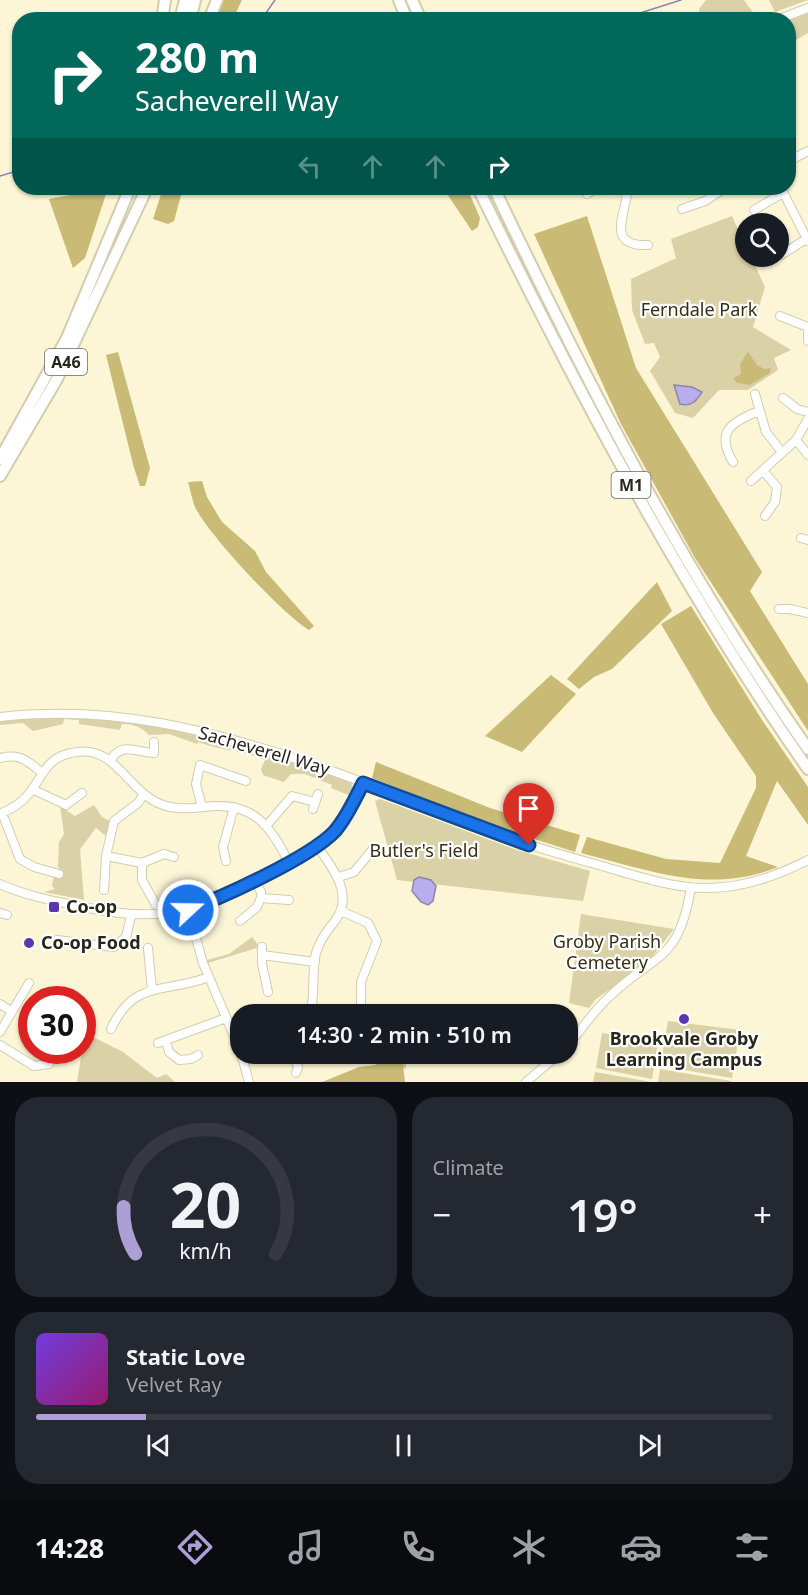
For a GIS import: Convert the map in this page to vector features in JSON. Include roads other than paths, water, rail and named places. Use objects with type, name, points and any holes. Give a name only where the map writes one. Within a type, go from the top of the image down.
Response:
[{"type":"highway","points":[[109,241],[122,195]]},
{"type":"highway","points":[[109,241],[127,195]]},
{"type":"highway","points":[[122,242],[138,195]]},
{"type":"highway","points":[[122,242],[144,195]]},
{"type":"highway","name":"M1","points":[[481,195],[544,323],[629,481],[748,680],[808,770]]},
{"type":"highway","name":"M1","points":[[497,195],[555,317],[633,464],[730,630],[808,749]]},
{"type":"highway","name":"A46","points":[[0,459],[67,338],[109,241]]},
{"type":"highway","name":"A46","points":[[0,476],[57,379],[122,242]]},
{"type":"street","points":[[625,195],[620,218],[623,233],[628,241],[637,245],[648,245]]},
{"type":"street","points":[[682,209],[717,195]]},
{"type":"street","points":[[754,210],[775,195]]},
{"type":"street","points":[[784,195],[807,240],[789,250]]},
{"type":"street","points":[[780,316],[808,327]]},
{"type":"street","points":[[808,332],[808,341]]},
{"type":"street","points":[[754,394],[766,432],[781,451]]},
{"type":"street","points":[[783,398],[796,409],[808,412]]},
{"type":"street","points":[[733,462],[724,447],[725,437],[741,417],[759,411]]},
{"type":"street","points":[[751,482],[781,451],[796,440],[808,419]]},
{"type":"street","points":[[796,440],[808,455]]},
{"type":"street","points":[[763,471],[777,487],[775,502],[765,516]]},
{"type":"street","points":[[778,609],[808,613]]},
{"type":"street","name":"Sacheverell Way","points":[[0,717],[83,712],[144,719],[247,744],[363,783],[525,844],[662,883],[691,887],[732,886],[748,883],[808,860]]},
{"type":"street","points":[[110,761],[116,751],[122,748],[154,753],[154,742]]},
{"type":"street","points":[[56,870],[25,864],[20,859],[1,814],[22,800],[32,789],[41,772],[57,758],[76,752],[92,753],[110,761],[124,771],[144,794],[169,806],[234,807],[267,825],[288,861]]},
{"type":"street","points":[[2,760],[21,756],[41,772]]},
{"type":"street","points":[[202,807],[195,777],[200,765],[246,781]]},
{"type":"street","points":[[0,884],[31,896],[131,916],[154,916],[188,910],[254,880],[316,846],[339,826],[363,783]]},
{"type":"street","points":[[32,789],[66,805],[82,793]]},
{"type":"street","points":[[104,890],[108,879],[106,856],[114,821],[138,803],[144,794]]},
{"type":"street","points":[[267,825],[292,796],[315,802]]},
{"type":"street","points":[[226,861],[220,846],[234,807]]},
{"type":"street","points":[[312,1004],[315,962],[320,940],[341,911],[342,890],[339,878],[316,846]]},
{"type":"street","points":[[106,856],[142,863],[164,850],[174,857]]},
{"type":"street","points":[[339,878],[354,872],[367,852]]},
{"type":"street","points":[[142,863],[142,880],[156,900]]},
{"type":"street","points":[[240,921],[248,908],[260,903],[261,892],[254,880]]},
{"type":"street","points":[[578,1033],[610,996],[669,950],[683,924],[691,887]]},
{"type":"street","points":[[261,898],[289,900]]},
{"type":"street","points":[[188,910],[209,977],[230,1028]]},
{"type":"street","points":[[341,911],[368,923],[377,941],[361,982],[361,1004]]},
{"type":"street","points":[[57,940],[114,947],[126,937],[131,916]]},
{"type":"street","points":[[149,947],[152,990]]},
{"type":"street","points":[[268,993],[262,951],[315,962]]},
{"type":"street","points":[[110,1024],[126,1004],[141,993],[186,986],[209,977]]},
{"type":"street","points":[[0,1032],[11,1011],[22,1001],[29,983]]},
{"type":"street","points":[[0,1004],[11,1011]]},
{"type":"street","points":[[195,1060],[174,1058],[162,1042],[226,1018]]},
{"type":"street","points":[[0,1045],[18,1056]]},
{"type":"street","points":[[31,1064],[34,1066],[49,1064]]},
{"type":"street","points":[[244,1064],[249,1082]]},
{"type":"street","points":[[297,1064],[299,1069]]},
{"type":"street","points":[[526,1082],[547,1064]]},
{"type":"waterway","points":[[267,12],[275,0]]},
{"type":"waterway","points":[[643,12],[681,0]]},
{"type":"waterway","points":[[0,176],[12,172]]},
{"type":"place","name":"Co-op","points":[[54,907]]},
{"type":"place","name":"Co-op Food","points":[[29,943]]},
{"type":"place","name":"Brookvale Groby Learning Campus","points":[[684,1019]]},
{"type":"park label","name":"Ferndale Park","points":[[699,310]]},
{"type":"park label","name":"Butler's Field","points":[[424,851]]},
{"type":"park label","name":"Groby Parish Cemetery","points":[[607,952]]}]
